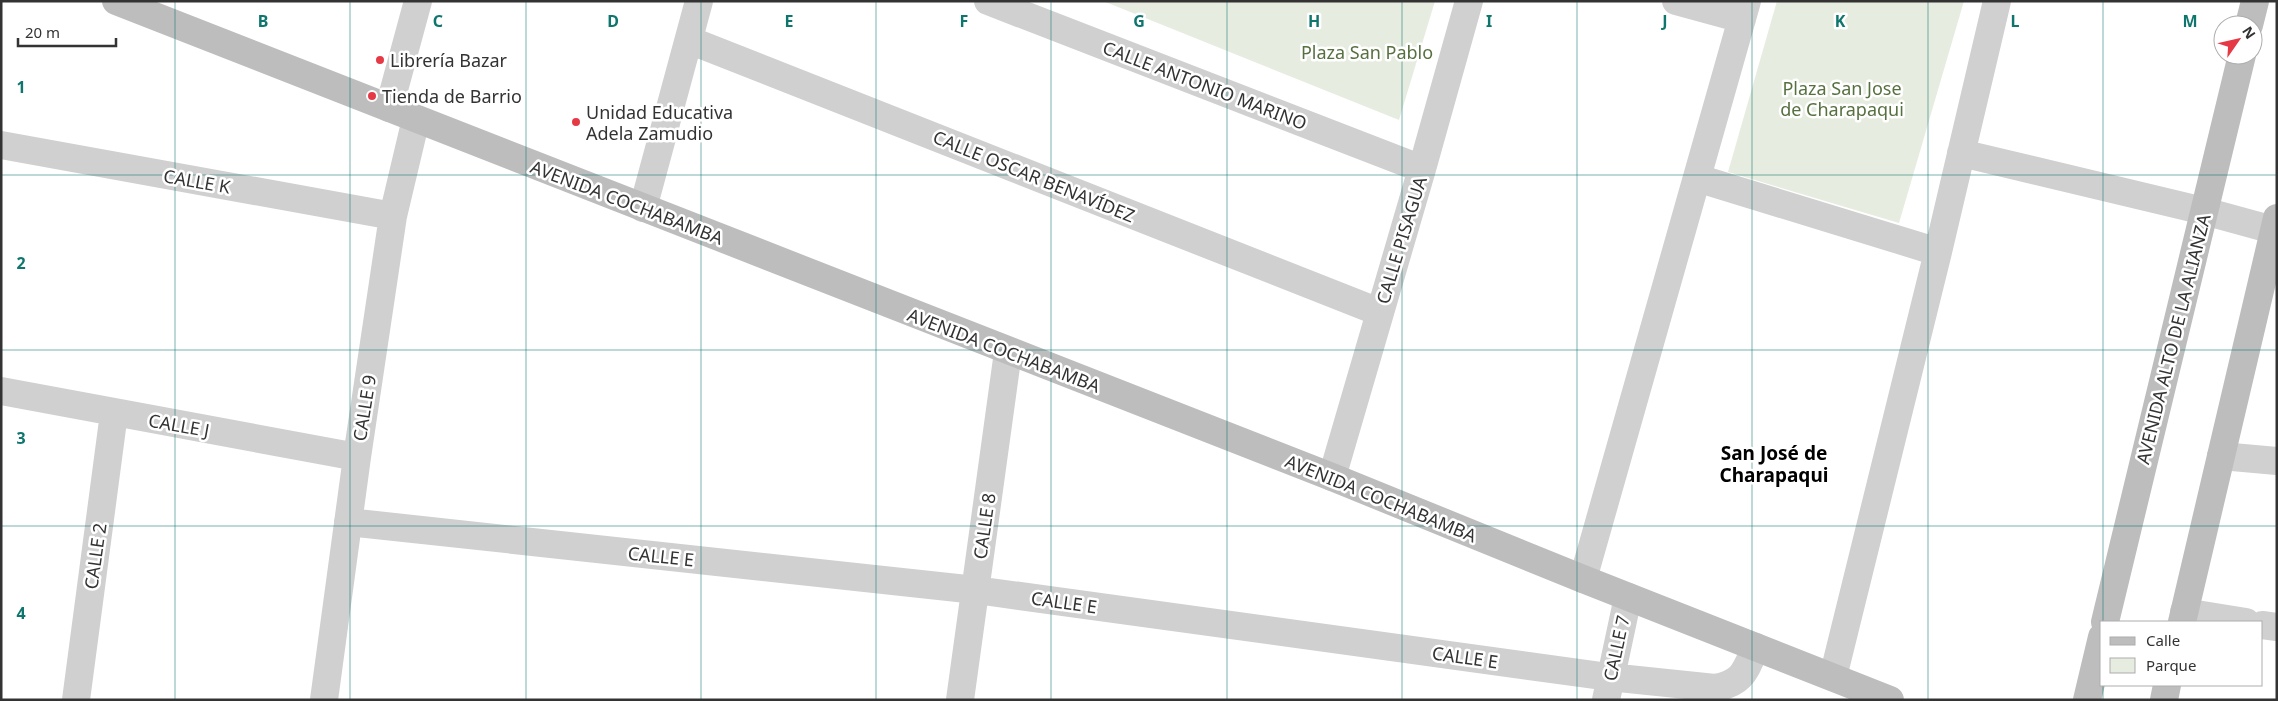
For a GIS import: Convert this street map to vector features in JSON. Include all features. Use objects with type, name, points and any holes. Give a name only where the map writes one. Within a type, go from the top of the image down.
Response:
[{"type":"street","name":"AVENIDA COCHABAMBA","points":[[116,1],[153,8],[388,108],[1008,352],[1332,477],[1890,700]]},
{"type":"street","points":[[388,108],[418,1]]},
{"type":"street","points":[[643,208],[699,1]]},
{"type":"street","name":"CALLE PISAGUA","points":[[1332,477],[1422,169],[1468,1]]},
{"type":"street","points":[[1584,579],[1744,10],[1676,1]]},
{"type":"street","points":[[1833,677],[1938,252],[1996,1]]},
{"type":"street","points":[[2251,15],[2254,1]]},
{"type":"street","name":"CALLE ANTONIO MARINO","points":[[998,3],[1422,169]]},
{"type":"street","name":"CALLE OSCAR BENAVÍDEZ","points":[[689,40],[1379,312]]},
{"type":"street","name":"AVENIDA ALTO DE LA ALIANZA","points":[[2105,621],[2240,65]]},
{"type":"street","name":"CALLE 9","points":[[324,700],[357,457],[393,216],[416,119]]},
{"type":"street","name":"CALLE K","points":[[1,144],[393,216]]},
{"type":"street","points":[[1961,153],[2276,227],[2183,617],[2233,621]]},
{"type":"street","points":[[1697,178],[1938,252]]},
{"type":"street","name":"CALLE 8","points":[[960,700],[1008,352]]},
{"type":"street","name":"CALLE J","points":[[1,391],[357,457]]},
{"type":"street","name":"CALLE 2","points":[[76,700],[114,413]]},
{"type":"street","points":[[2221,456],[2277,461]]},
{"type":"street","name":"CALLE E","points":[[348,522],[976,590],[1608,688],[1715,688],[1731,685],[1742,676],[1756,647]]},
{"type":"street","name":"CALLE 7","points":[[1608,688],[1628,596]]},
{"type":"street","points":[[2263,625],[2277,627]]},
{"type":"street","points":[[2087,700],[2100,645]]},
{"type":"street","points":[[2164,700],[2168,686]]},
{"type":"green space","name":"Plaza San Pablo","points":[[1103,1],[1435,1],[1399,120]]},
{"type":"green space","name":"Plaza San Jose de Charapaqui","points":[[1777,1],[1964,1],[1899,223],[1728,172]]},
{"type":"place","name":"Librería Bazar","points":[[380,60]]},
{"type":"place","name":"Tienda de Barrio","points":[[372,96]]},
{"type":"place","name":"Unidad Educativa Adela Zamudio","points":[[576,122]]},
{"type":"district","name":"San José de Charapaqui","points":[[1774,464]]}]
